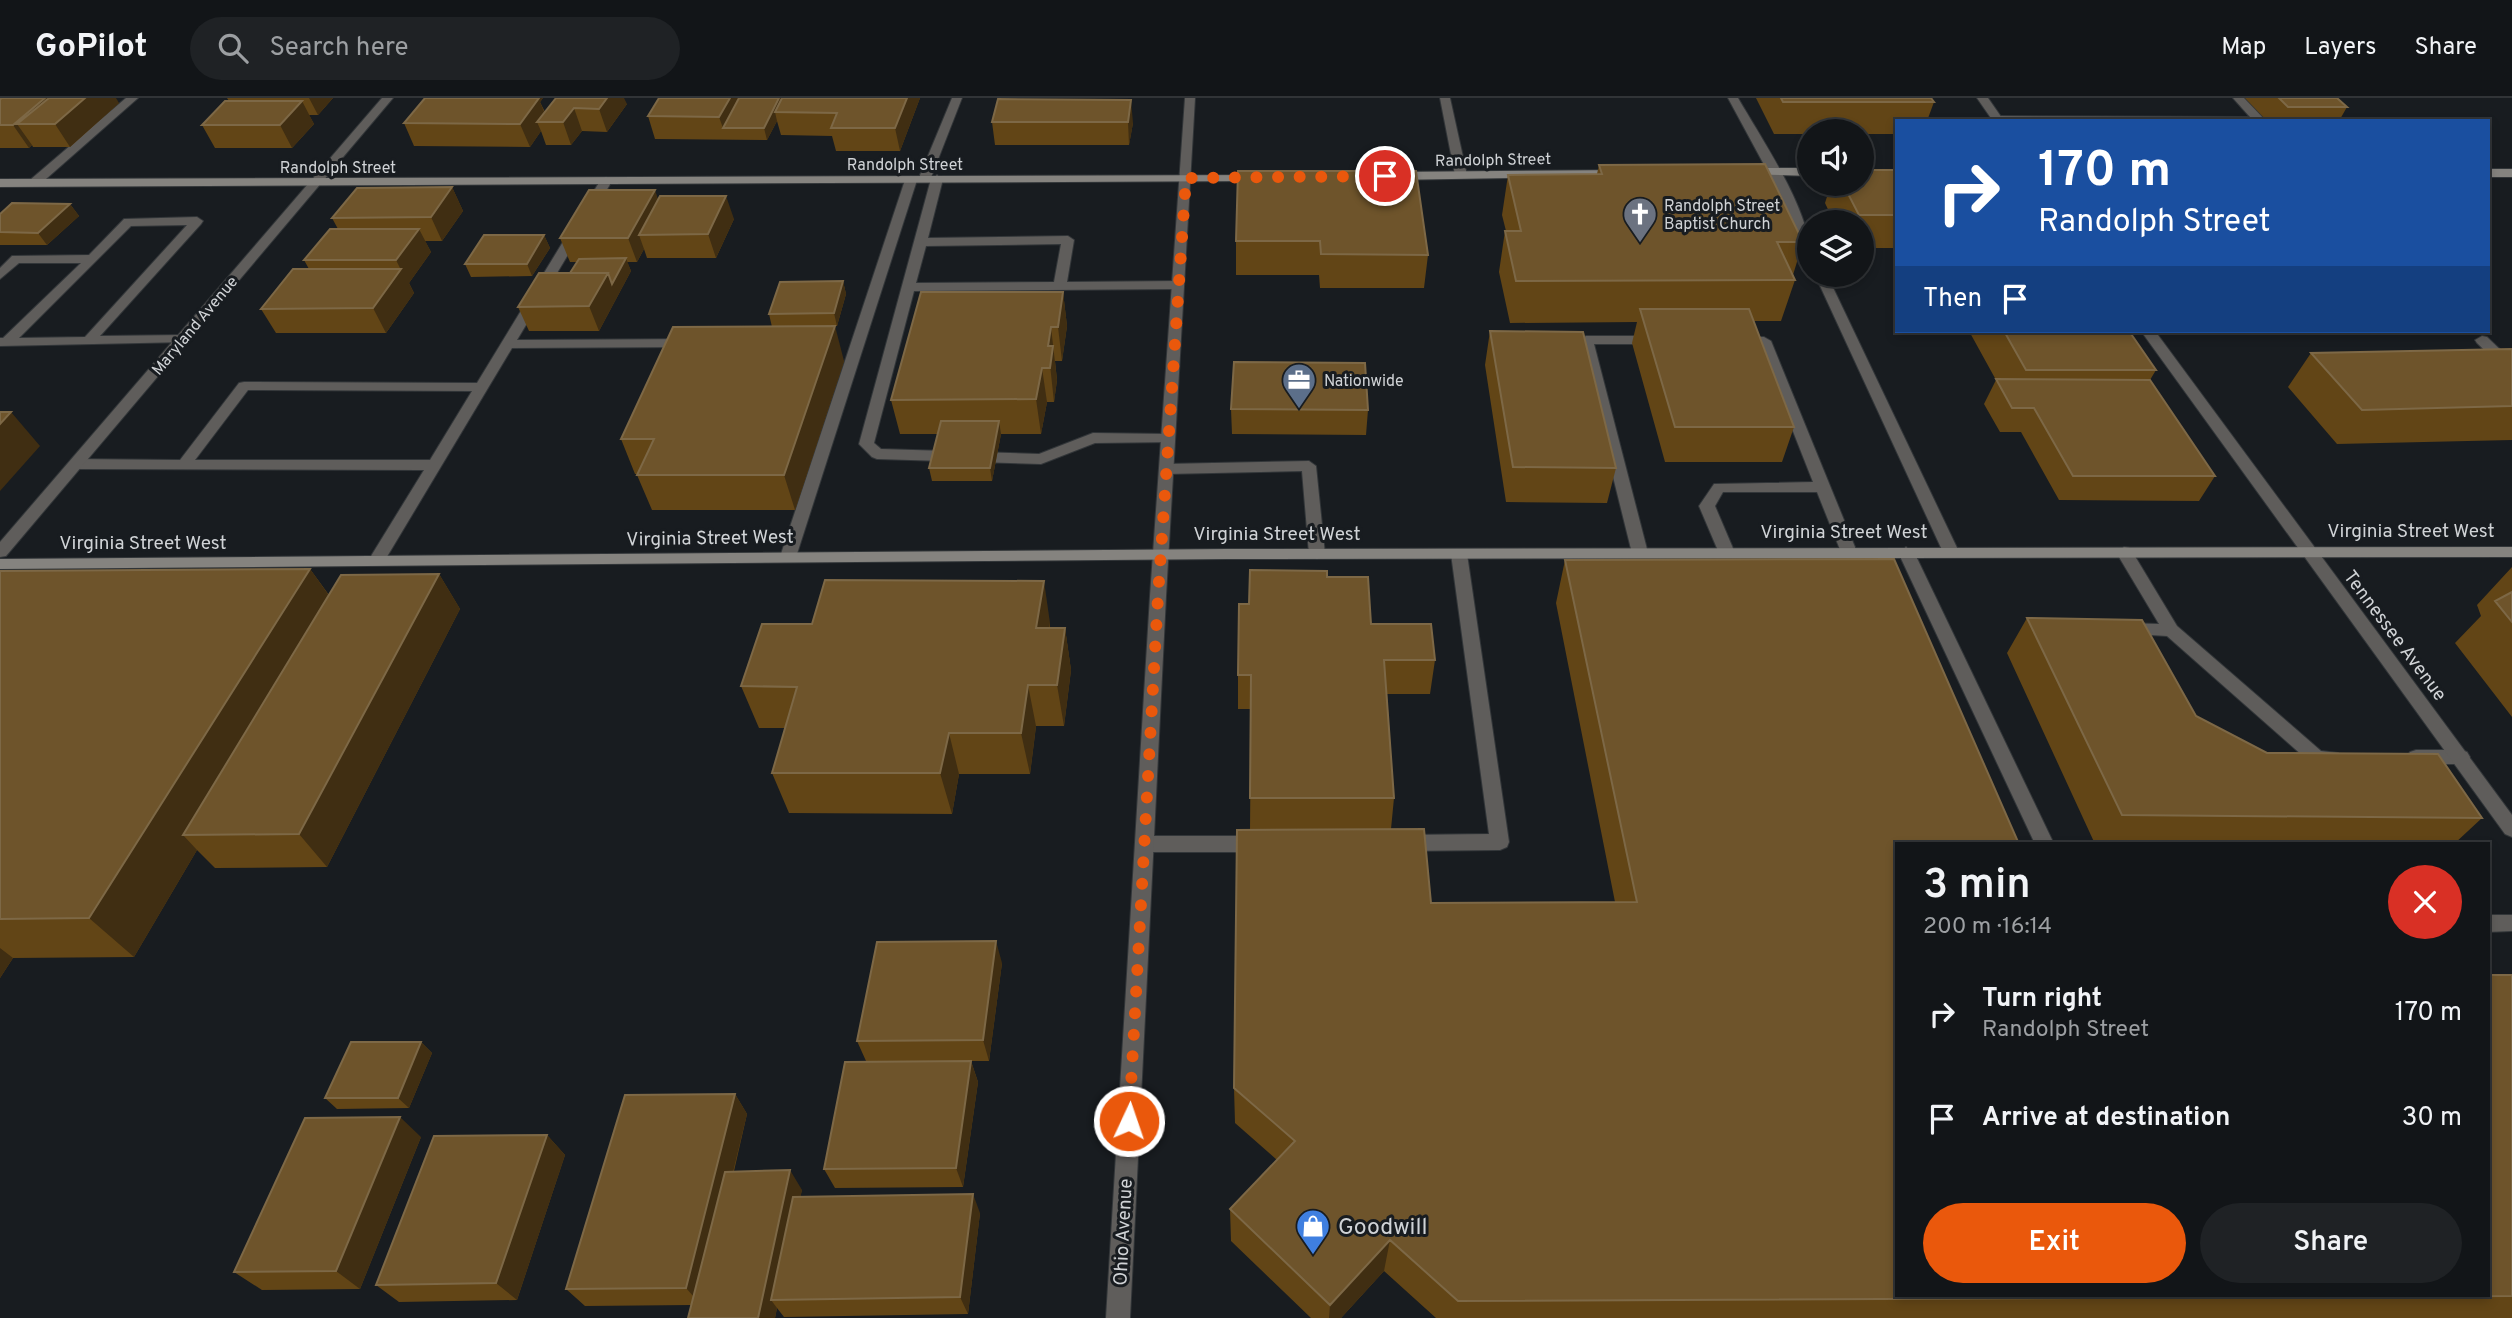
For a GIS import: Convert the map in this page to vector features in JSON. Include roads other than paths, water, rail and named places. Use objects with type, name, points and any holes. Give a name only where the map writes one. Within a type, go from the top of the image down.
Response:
[{"type":"main road","points":[[1733,173],[1797,172]]},
{"type":"main road","points":[[2490,173],[2512,173]]},
{"type":"main road","name":"Randolph Street","points":[[1380,176],[1638,174]]},
{"type":"main road","name":"Randolph Street","points":[[0,183],[1273,177]]},
{"type":"main road","name":"Virginia Street West","points":[[0,564],[1317,554],[2512,552]]},
{"type":"street","points":[[34,183],[133,98]]},
{"type":"street","name":"Maryland Avenue","points":[[0,552],[388,98]]},
{"type":"street","points":[[788,557],[851,343],[924,180],[957,98]]},
{"type":"street","name":"Ohio Avenue","points":[[1118,1318],[1160,555],[1190,98]]},
{"type":"street","points":[[1445,98],[1461,175]]},
{"type":"street","points":[[1733,98],[1774,172],[1797,222]]},
{"type":"street","points":[[1982,98],[1997,119]]},
{"type":"street","points":[[2238,98],[2258,119]]},
{"type":"street","points":[[924,180],[920,242],[866,444],[877,454],[1041,459],[1093,438],[1168,439]]},
{"type":"street","points":[[376,561],[606,181]]},
{"type":"street","points":[[4,341],[128,222],[197,220],[89,340]]},
{"type":"street","points":[[920,242],[1068,240],[1060,286]]},
{"type":"street","points":[[0,275],[16,259],[92,258]]},
{"type":"street","points":[[909,287],[1178,285]]},
{"type":"street","points":[[1827,287],[1951,552]]},
{"type":"street","name":"Tennessee Avenue","points":[[2149,333],[2512,829]]},
{"type":"street","points":[[4,341],[182,339]]},
{"type":"street","points":[[1640,553],[1586,340],[1668,340]]},
{"type":"street","points":[[2482,340],[2512,369]]},
{"type":"street","points":[[1723,341],[1764,341],[1849,552]]},
{"type":"street","points":[[507,344],[709,343]]},
{"type":"street","points":[[184,464],[244,386],[481,387]]},
{"type":"street","points":[[75,464],[434,465]]},
{"type":"street","points":[[1166,469],[1309,466],[1317,554]]},
{"type":"street","points":[[1727,553],[1707,506],[1719,487],[1823,487]]},
{"type":"street","points":[[1906,552],[2044,842]]},
{"type":"street","points":[[2124,552],[2171,630],[2317,758],[2344,758]]},
{"type":"street","points":[[1390,843],[1500,842],[1459,554]]},
{"type":"street","points":[[2102,629],[2171,630]]},
{"type":"street","points":[[2398,757],[2461,757]]},
{"type":"street","points":[[1144,844],[1279,844]]},
{"type":"street","points":[[2490,924],[2512,923]]},
{"type":"place","name":"Randolph Street Baptist Church","points":[[1640,244]]},
{"type":"place","name":"Nationwide","points":[[1299,410]]},
{"type":"place","name":"Goodwill","points":[[1313,1256]]}]
